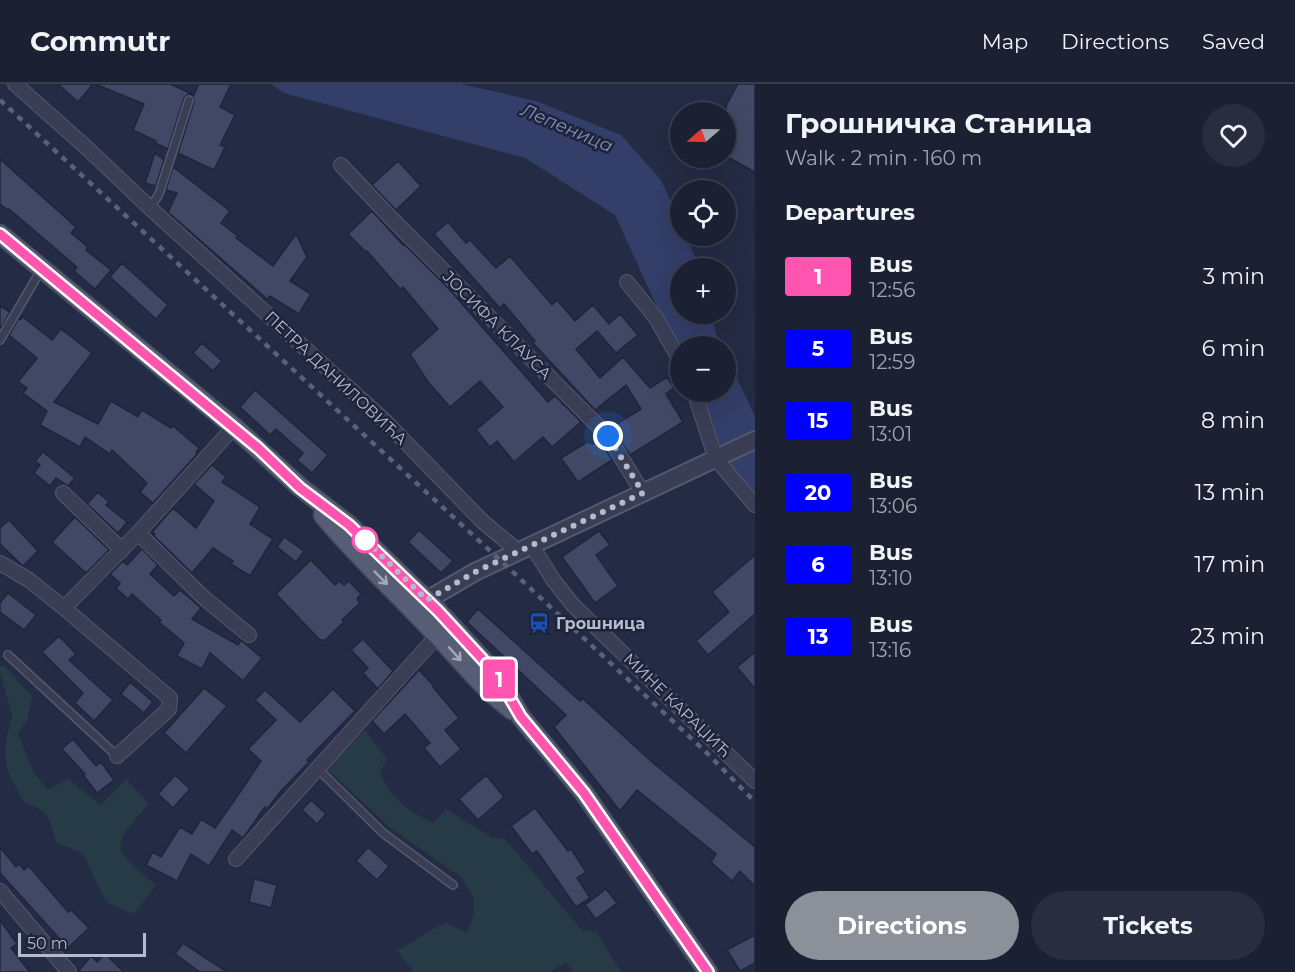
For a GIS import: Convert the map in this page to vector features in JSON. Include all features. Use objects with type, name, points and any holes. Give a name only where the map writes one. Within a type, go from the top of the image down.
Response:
[{"type":"main road","points":[[0,234],[234,428],[300,488],[349,525],[421,606],[496,674],[521,717],[584,793],[708,972]]},
{"type":"main road","points":[[421,606],[438,635],[488,692],[521,717]]},
{"type":"street","name":"ПЕТРА ДАНИЛОВИЋА","points":[[15,84],[385,421],[482,521],[525,549]]},
{"type":"street","name":"ЈОСИФА КЛАУСА","points":[[341,165],[402,230],[608,436],[643,493]]},
{"type":"street","points":[[627,282],[656,318],[670,343]]},
{"type":"street","points":[[699,402],[723,456],[755,505]]},
{"type":"street","points":[[64,608],[122,550],[234,428]]},
{"type":"street","points":[[421,606],[475,572],[755,440]]},
{"type":"street","points":[[63,493],[122,550]]},
{"type":"street","points":[[138,533],[203,597],[249,635]]},
{"type":"street","name":"МИНЕ КАРАЏИЋ","points":[[525,549],[554,580],[573,605],[755,781]]},
{"type":"street","points":[[0,563],[29,580],[170,698],[169,709],[117,756]]},
{"type":"street","points":[[236,859],[438,635]]},
{"type":"street","points":[[0,891],[69,972]]},
{"type":"lane","points":[[150,208],[159,194],[189,100]]},
{"type":"lane","points":[[0,340],[41,270]]},
{"type":"lane","points":[[8,655],[117,756]]},
{"type":"lane","points":[[317,768],[382,833],[453,885]]},
{"type":"shaded area","points":[[4,665],[32,697],[27,720],[18,733],[32,769],[47,790],[68,779],[101,805],[126,779],[149,804],[122,839],[123,855],[156,885],[134,914],[106,902],[83,854],[56,842],[47,817],[39,809],[25,803],[12,780],[5,752],[12,716],[0,672],[0,667]]},
{"type":"shaded area","points":[[365,730],[387,759],[380,772],[390,790],[401,803],[432,823],[446,809],[492,838],[504,838],[581,929],[597,933],[621,972],[573,972],[566,962],[549,972],[414,972],[397,951],[445,922],[467,933],[474,914],[474,898],[461,877],[389,827],[326,768]]},
{"type":"water","name":"Лепеница","points":[[271,84],[461,84],[536,101],[621,135],[661,180],[670,200],[670,246],[690,246],[695,258],[670,258],[670,324],[714,324],[717,336],[670,336],[615,215],[525,158],[284,93]]},
{"type":"water","points":[[736,376],[755,416],[755,499],[730,468],[701,402],[736,402]]},
{"type":"building","points":[[58,84],[93,84],[78,102]]},
{"type":"building","points":[[95,84],[170,84],[194,95],[199,84],[231,84],[220,107],[235,115],[220,145],[225,147],[214,170],[178,153],[194,102],[193,96],[188,94],[184,98],[168,149],[133,130],[144,104]]},
{"type":"building","points":[[738,84],[755,84],[755,172],[736,162],[736,102],[728,102]]},
{"type":"building","points":[[155,153],[164,160],[156,186],[145,183]]},
{"type":"building","points":[[0,159],[76,227],[71,233],[88,247],[86,250],[111,270],[95,289],[74,271],[77,267],[9,209],[0,204]]},
{"type":"building","points":[[398,161],[421,186],[396,210],[372,185]]},
{"type":"building","points":[[173,167],[230,211],[221,223],[238,236],[236,238],[273,266],[296,234],[307,257],[290,281],[311,294],[299,314],[270,296],[267,299],[168,212],[177,193],[166,190]]},
{"type":"building","points":[[372,211],[403,245],[448,288],[548,402],[555,396],[581,422],[552,447],[543,437],[514,462],[497,441],[490,447],[476,430],[503,407],[480,381],[450,407],[428,382],[410,354],[438,329],[403,287],[400,289],[367,251],[348,234]]},
{"type":"building","points":[[448,222],[466,243],[470,240],[496,268],[510,256],[552,305],[557,300],[575,321],[593,305],[609,324],[620,314],[638,335],[616,353],[597,331],[576,349],[600,378],[623,357],[650,388],[667,377],[670,382],[670,391],[666,394],[683,422],[630,455],[612,427],[641,409],[626,385],[595,410],[533,343],[535,341],[504,304],[500,308],[434,234]]},
{"type":"building","points":[[122,263],[168,305],[156,319],[110,277]]},
{"type":"building","points":[[0,306],[10,312],[1,328],[0,327]]},
{"type":"building","points":[[23,317],[52,340],[61,329],[92,353],[54,402],[98,424],[111,401],[138,417],[142,410],[171,428],[173,426],[199,448],[196,452],[198,453],[153,503],[140,492],[147,483],[112,450],[110,454],[85,437],[80,447],[40,425],[47,411],[23,393],[27,388],[18,382],[37,358],[9,335],[19,318]]},
{"type":"building","points":[[202,343],[222,361],[213,371],[193,353]]},
{"type":"building","points":[[255,390],[328,455],[312,473],[297,460],[303,453],[276,429],[270,435],[240,407]]},
{"type":"building","points":[[599,440],[612,460],[578,482],[561,458],[587,442],[593,444]]},
{"type":"building","points":[[43,452],[75,478],[68,486],[56,478],[50,486],[34,473],[40,465],[35,461]]},
{"type":"building","points":[[212,465],[226,477],[222,482],[260,507],[250,524],[273,539],[250,576],[231,564],[233,561],[213,548],[192,573],[152,532],[173,508],[196,528],[214,501],[194,484]]},
{"type":"building","points":[[98,492],[109,502],[106,505],[127,522],[118,533],[87,504]]},
{"type":"building","points":[[75,517],[109,550],[86,573],[52,542]]},
{"type":"building","points":[[9,520],[38,551],[23,566],[0,544],[0,528]]},
{"type":"building","points":[[419,530],[453,561],[441,573],[408,542]]},
{"type":"building","points":[[599,531],[610,545],[596,555],[618,586],[595,603],[562,557]]},
{"type":"building","points":[[284,537],[304,551],[296,562],[277,547]]},
{"type":"building","points":[[142,549],[158,565],[150,574],[174,596],[180,590],[201,608],[192,619],[238,645],[241,640],[262,658],[243,681],[210,653],[202,669],[177,656],[184,643],[159,622],[161,620],[132,594],[128,599],[116,588],[120,583],[110,574],[123,561],[127,565]]},
{"type":"building","points":[[755,555],[755,614],[708,655],[696,641],[729,612],[712,592]]},
{"type":"building","points":[[311,560],[335,585],[339,581],[344,585],[349,581],[361,594],[357,599],[360,603],[325,640],[320,640],[276,594]]},
{"type":"building","points":[[8,593],[36,615],[24,630],[0,612],[0,603]]},
{"type":"building","points":[[478,609],[580,701],[582,698],[652,762],[755,847],[755,886],[740,871],[732,881],[711,862],[716,854],[637,790],[620,811],[554,727],[566,715],[467,622]]},
{"type":"building","points":[[59,636],[76,654],[69,660],[113,700],[94,721],[75,703],[83,693],[42,652]]},
{"type":"building","points":[[363,639],[393,671],[378,689],[363,673],[368,668],[351,650]]},
{"type":"building","points":[[755,652],[755,689],[737,667]]},
{"type":"building","points":[[419,670],[459,718],[445,730],[461,749],[440,767],[424,748],[430,743],[405,714],[384,734],[372,721]]},
{"type":"building","points":[[130,682],[153,702],[144,713],[121,694]]},
{"type":"building","points":[[204,688],[227,706],[186,753],[164,733]]},
{"type":"building","points":[[333,689],[355,711],[307,760],[309,762],[267,809],[265,807],[243,838],[232,830],[209,866],[191,854],[177,881],[146,865],[153,852],[161,857],[180,827],[192,834],[201,819],[215,828],[243,788],[261,761],[248,749],[276,720],[255,700],[265,690],[300,722]]},
{"type":"building","points":[[73,739],[96,766],[101,762],[114,780],[97,793],[83,775],[85,774],[62,749]]},
{"type":"building","points":[[175,775],[190,789],[173,808],[158,794]]},
{"type":"building","points":[[486,775],[504,797],[478,820],[459,799]]},
{"type":"building","points":[[311,800],[326,814],[317,824],[302,810]]},
{"type":"building","points":[[535,808],[568,851],[571,849],[586,872],[577,878],[590,898],[576,907],[537,851],[532,854],[511,826]]},
{"type":"building","points":[[0,847],[16,867],[19,864],[24,870],[29,866],[68,912],[71,910],[89,928],[68,948],[0,873]]},
{"type":"building","points":[[368,847],[389,866],[377,880],[356,861]]},
{"type":"building","points":[[254,879],[277,885],[271,908],[249,902]]},
{"type":"building","points":[[606,889],[617,903],[596,919],[585,905]]},
{"type":"building","points":[[0,920],[17,944],[11,948],[30,972],[0,972]]},
{"type":"building","points":[[755,935],[755,963],[740,971],[727,950]]},
{"type":"building","points":[[183,943],[227,972],[200,972],[175,954]]},
{"type":"building","points":[[105,954],[124,972],[78,972],[91,956],[97,962]]},
{"type":"railway","points":[[0,100],[500,560],[708,754],[755,802]]},
{"type":"bus line","name":"1","points":[[0,234],[258,448],[300,488],[349,525],[388,560],[438,611],[496,674],[521,717],[564,767],[616,836],[708,972]]},
{"type":"place","name":"Грошница","points":[[539,623]]},
{"type":"route","points":[[365,540],[362,537],[427,600],[475,572],[643,493],[608,436]]}]
